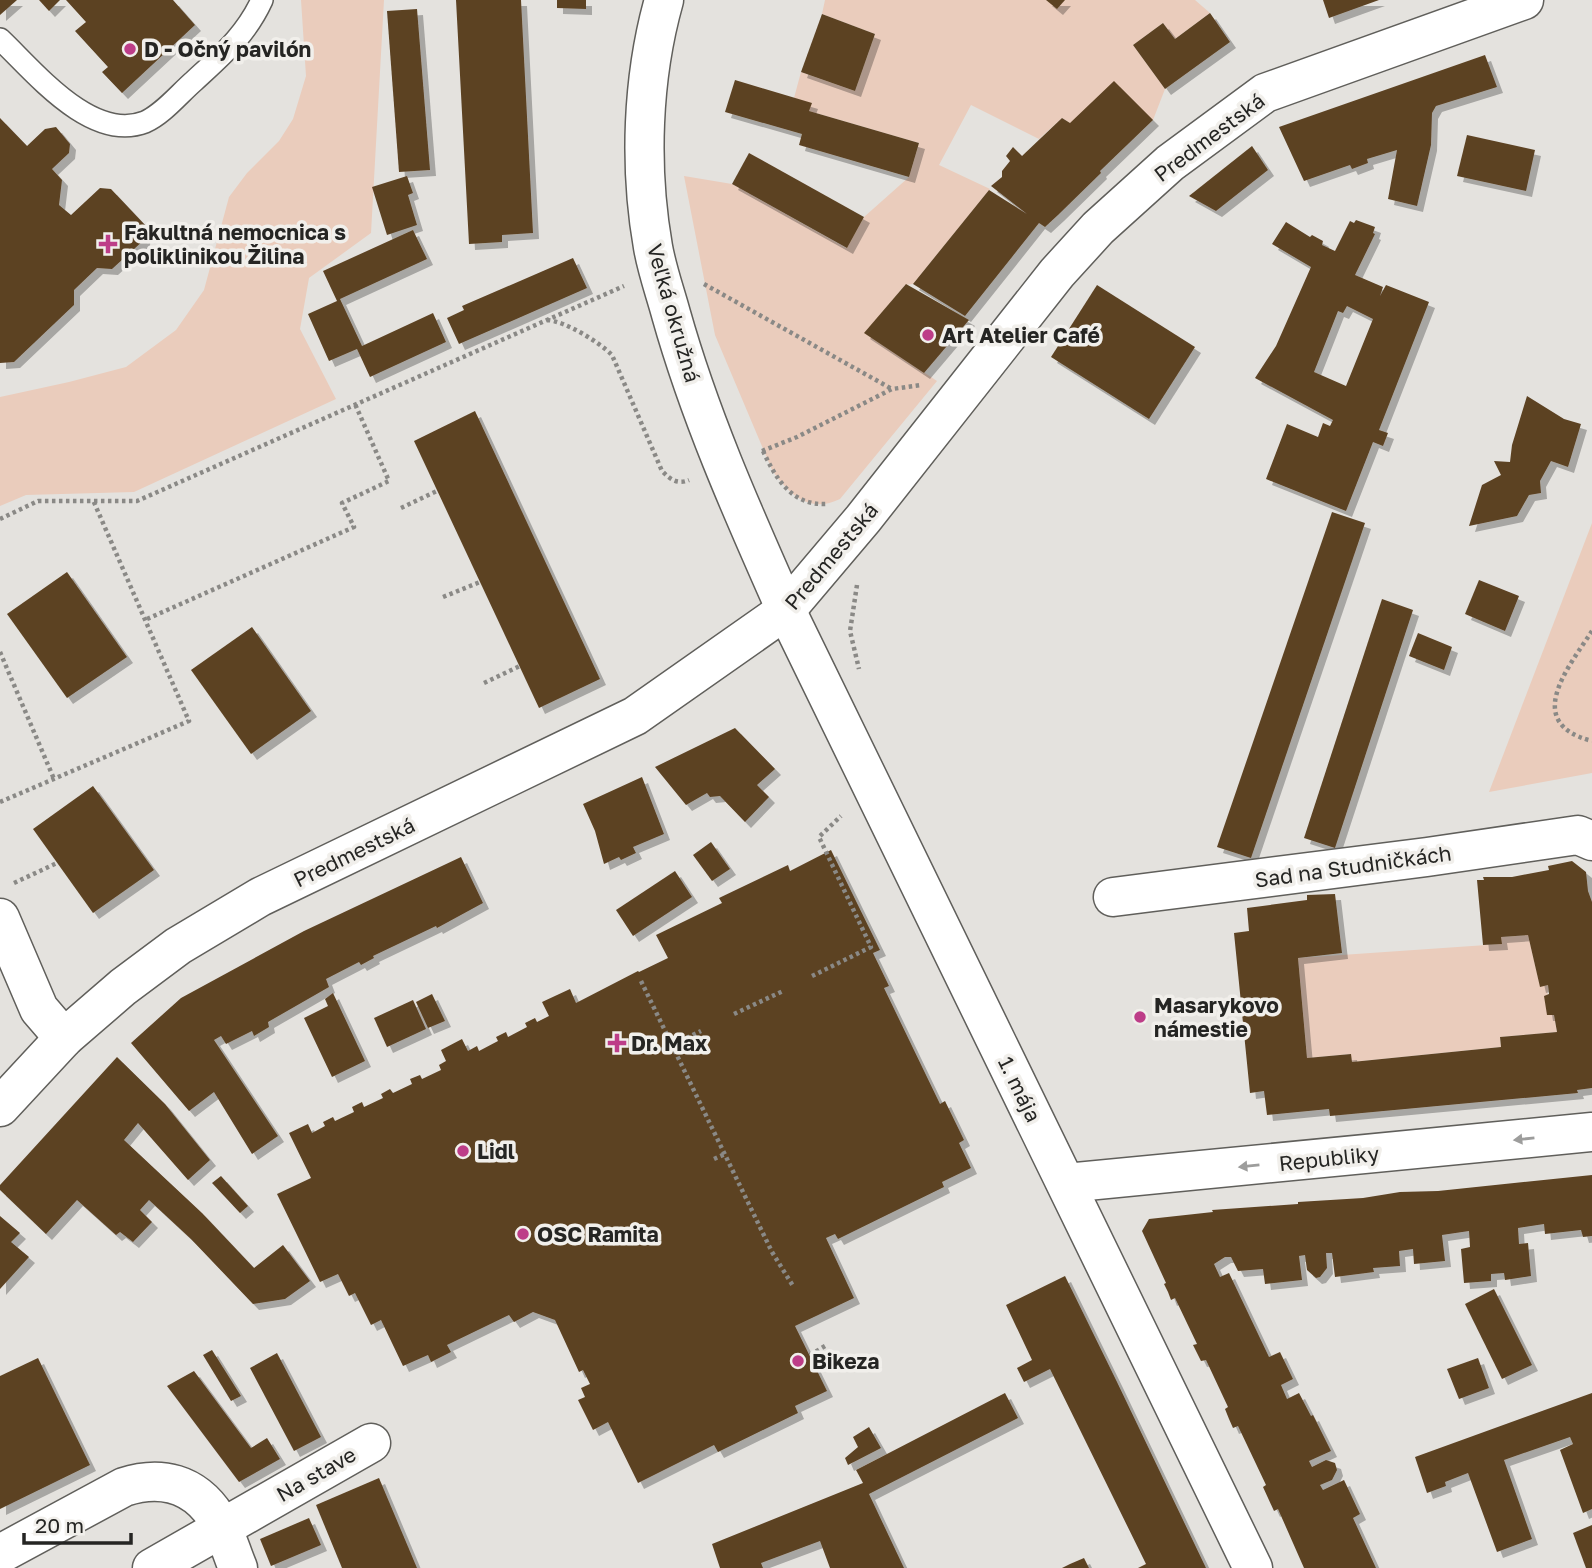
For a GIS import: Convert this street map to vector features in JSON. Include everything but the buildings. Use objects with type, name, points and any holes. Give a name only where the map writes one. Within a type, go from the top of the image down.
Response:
[{"type":"street","name":"Veľká okružná","points":[[664,0],[654,36],[646,118],[646,183],[654,248],[680,346],[723,468],[786,610]]},
{"type":"street","name":"Predmestská","points":[[0,1107],[64,1038],[123,987],[178,946],[260,897],[635,716],[786,610],[863,519],[1057,273],[1098,228],[1170,163],[1265,93],[1524,0]]},
{"type":"street","name":"1. mája","points":[[786,610],[1253,1568]]},
{"type":"street","name":"Sad na Studničkách","points":[[1113,897],[1577,835],[1592,841]]},
{"type":"street","points":[[3,902],[39,1010],[64,1038]]},
{"type":"street","name":"Republiky","points":[[1066,1183],[1592,1132]]},
{"type":"street","name":"Na stave","points":[[152,1568],[371,1443]]},
{"type":"street","points":[[0,1554],[106,1496],[141,1481],[167,1482],[191,1491],[217,1517],[238,1568]]},
{"type":"lane","points":[[0,38],[70,104],[108,125],[128,126],[146,121],[160,111],[232,46],[248,28],[262,0]]},
{"type":"path","points":[[704,284],[892,389]]},
{"type":"path","points":[[0,519],[38,501],[137,501],[625,286]]},
{"type":"path","points":[[543,320],[563,324],[612,355],[662,471],[676,481],[682,483],[689,480]]},
{"type":"path","points":[[830,504],[817,505],[800,500],[784,487],[763,451],[797,437],[892,389],[925,385]]},
{"type":"path","points":[[147,619],[354,527],[342,503],[388,481],[355,404]]},
{"type":"path","points":[[401,508],[437,491]]},
{"type":"path","points":[[0,802],[189,721],[147,619],[93,500]]},
{"type":"path","points":[[863,574],[856,586],[850,631],[864,678]]},
{"type":"path","points":[[443,597],[480,582]]},
{"type":"path","points":[[1592,631],[1561,679],[1553,706],[1556,718],[1564,728],[1592,741]]},
{"type":"path","points":[[0,652],[2,663],[54,779]]},
{"type":"path","points":[[484,683],[520,666]]},
{"type":"path","points":[[812,976],[871,947],[819,837],[841,816]]},
{"type":"path","points":[[3,902],[57,863]]},
{"type":"path","points":[[640,981],[772,1252],[793,1286]]},
{"type":"path","points":[[734,1014],[783,991]]},
{"type":"path","points":[[661,1050],[701,1031]]},
{"type":"path","points":[[714,1159],[725,1154]]},
{"type":"path","points":[[810,1355],[825,1346]]},
{"type":"shaded area","points":[[301,0],[384,0],[371,233],[309,278],[300,329],[336,399],[134,492],[26,495],[0,506],[0,397],[126,367],[176,330],[204,290],[229,197],[247,173],[279,141],[293,119],[306,76]]},
{"type":"shaded area","points":[[825,0],[1195,0],[1210,13],[1175,39],[1163,23],[1133,45],[1165,89],[1153,120],[1070,123],[1062,118],[1039,139],[971,105],[939,165],[990,189],[913,284],[905,285],[865,333],[937,381],[840,499],[819,504],[809,503],[793,494],[772,470],[715,335],[684,176],[732,184],[846,248],[864,217],[909,177],[919,143],[809,111],[794,98],[801,72],[855,91],[875,34],[822,14]]},
{"type":"shaded area","points":[[1592,523],[1592,773],[1489,792]]},
{"type":"shaded area","points":[[1528,935],[1540,986],[1548,985],[1547,1015],[1554,1015],[1557,1032],[1500,1037],[1501,1047],[1352,1062],[1350,1054],[1307,1058],[1298,958],[1501,944],[1501,937]]},
{"type":"place","name":"D - Očný pavilón","points":[[130,49]]},
{"type":"place","name":"Fakultná nemocnica s poliklinikou Žilina","points":[[108,244]]},
{"type":"place","name":"Art Atelier Café","points":[[928,335]]},
{"type":"place","name":"Masarykovo námestie","points":[[1140,1017]]},
{"type":"place","name":"Dr. Max","points":[[617,1043]]},
{"type":"place","name":"Lidl","points":[[463,1151]]},
{"type":"place","name":"OSC Ramita","points":[[523,1234]]},
{"type":"place","name":"Bikeza","points":[[798,1361]]}]
